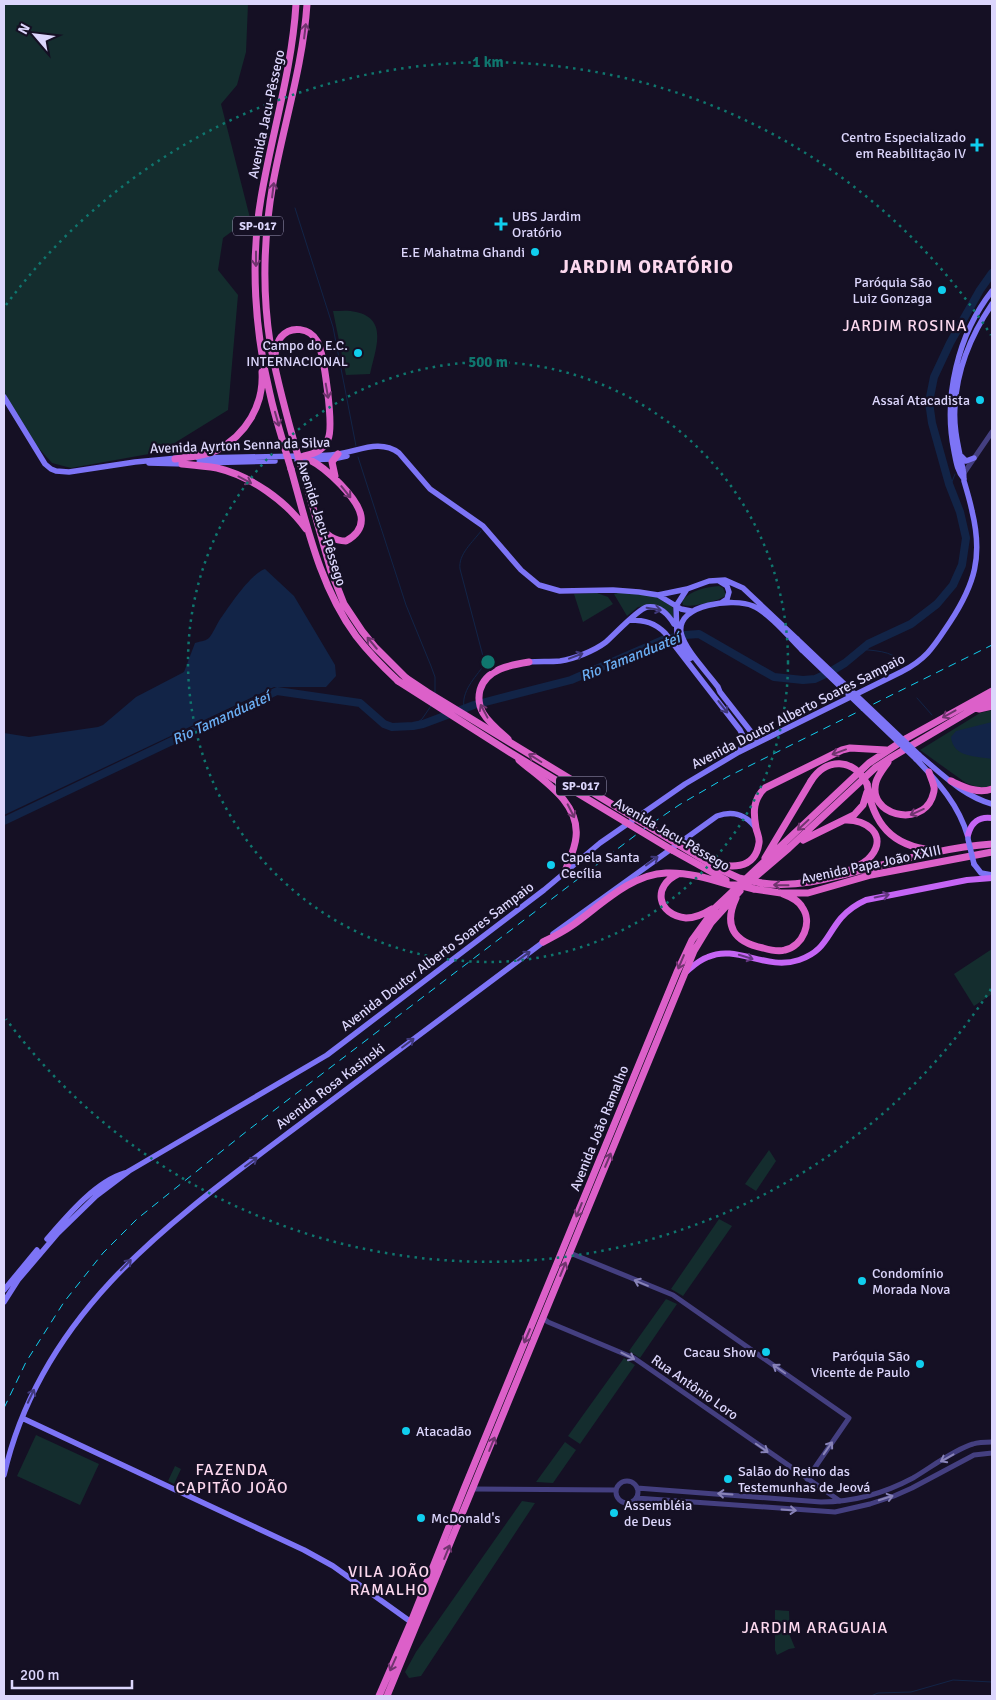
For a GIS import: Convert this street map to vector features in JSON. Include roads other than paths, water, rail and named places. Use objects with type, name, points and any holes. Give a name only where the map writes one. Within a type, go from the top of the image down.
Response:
[{"type":"highway","name":"Avenida Jacu-Pêssego","points":[[296,4],[288,70],[261,199],[258,224],[256,285],[261,347],[270,395],[310,534],[324,577],[346,621],[369,652],[398,681],[511,753],[712,874],[739,888],[754,889]]},
{"type":"highway","name":"Avenida Jacu-Pêssego","points":[[307,4],[305,32],[299,64],[273,183],[267,240],[266,296],[270,340],[278,381],[317,525],[334,580],[344,604],[375,647],[406,678],[516,747],[706,861],[739,878],[760,883]]},
{"type":"highway","points":[[274,360],[277,343],[290,331],[302,330],[308,332],[319,345],[330,412],[330,434],[328,441],[320,450],[307,458],[327,470],[336,479],[362,518],[355,536],[346,541],[339,541],[326,534],[317,525]]},
{"type":"highway","points":[[174,459],[216,451],[240,433],[247,425],[261,393],[261,347]]},
{"type":"highway","points":[[336,457],[332,466],[336,479]]},
{"type":"highway","points":[[182,464],[215,468],[241,477],[280,499],[310,534]]},
{"type":"highway","points":[[516,747],[483,713],[479,701],[480,688],[487,677],[499,669],[529,662]]},
{"type":"highway","name":"Avenida João Ramalho","points":[[380,1694],[685,954],[696,934],[716,907],[869,763],[887,750],[992,691]]},
{"type":"highway","name":"Avenida João Ramalho","points":[[388,1696],[694,951],[719,913],[739,888],[789,848],[860,782],[892,757],[992,698]]},
{"type":"highway","points":[[969,713],[992,706]]},
{"type":"highway","points":[[706,861],[730,867],[742,865],[753,856],[759,843],[754,817],[755,804],[765,788],[842,750],[850,748],[887,750]]},
{"type":"highway","points":[[511,753],[567,803],[575,819],[577,828],[574,847],[564,874]]},
{"type":"highway","points":[[892,757],[880,774],[875,788],[878,800],[883,807],[894,814],[907,816],[917,814],[928,806],[934,790],[928,772]]},
{"type":"highway","points":[[760,866],[814,774],[826,766],[840,764],[854,768],[864,778],[874,813],[892,836],[915,848],[938,851]]},
{"type":"highway","points":[[951,781],[974,790],[992,790]]},
{"type":"highway","points":[[789,848],[814,833],[854,815],[861,809],[867,787]]},
{"type":"highway","points":[[840,876],[870,858],[876,846],[875,834],[868,824],[860,820],[842,820]]},
{"type":"highway","name":"Avenida Papa João XXIII","points":[[760,883],[796,885],[938,851],[992,844]]},
{"type":"highway","name":"Avenida Papa João XXIII","points":[[754,889],[781,893],[808,893],[871,875],[992,852]]},
{"type":"highway","points":[[678,873],[670,877],[663,885],[661,891],[662,903],[670,912],[684,917],[694,917],[716,907]]},
{"type":"highway","points":[[543,942],[572,926],[636,882],[655,874],[678,873],[739,888],[730,914],[735,934],[748,944],[774,950],[787,950],[794,946],[802,936],[807,921],[803,907],[797,901],[781,893]]},
{"type":"highway","points":[[561,1254],[570,1253]]},
{"type":"highway","points":[[543,1318],[542,1310],[553,1275]]},
{"type":"highway","points":[[464,1489],[473,1489]]},
{"type":"main road","points":[[962,475],[951,436],[952,391],[962,345],[976,315],[992,292]]},
{"type":"main road","points":[[962,475],[955,431],[955,407],[960,369],[969,344],[992,304]]},
{"type":"main road","name":"Avenida Ayrton Senna da Silva","points":[[4,397],[37,452],[51,469],[56,472],[174,459],[307,458]]},
{"type":"main road","name":"Avenida Ayrton Senna da Silva","points":[[135,462],[182,464],[336,457],[371,450],[375,447],[387,447],[399,453],[430,489],[483,526],[521,570],[539,585],[560,591],[617,590],[658,595],[719,580]]},
{"type":"main road","points":[[960,455],[966,461],[974,458]]},
{"type":"main road","name":"Avenida Doutor Alberto Soares Sampaio","points":[[4,1302],[18,1280],[51,1240],[100,1192],[129,1172],[327,1055],[564,874],[600,843],[685,784],[739,752],[915,665],[924,658],[963,603],[976,567],[976,528],[962,475]]},
{"type":"main road","points":[[678,630],[691,611],[725,601],[729,592],[727,586],[719,580]]},
{"type":"main road","points":[[719,580],[731,582],[743,588],[917,757],[954,804],[963,822],[974,864],[981,873],[992,876]]},
{"type":"main road","points":[[687,589],[680,597],[676,606],[680,644],[740,730],[744,740],[739,752]]},
{"type":"main road","name":"Avenida Ayrton Senna da Silva","points":[[658,595],[684,610],[691,611]]},
{"type":"main road","points":[[718,604],[737,603],[754,606],[762,611],[917,757],[971,797],[992,804]]},
{"type":"main road","points":[[529,662],[559,661],[602,645],[642,609],[653,607],[666,613],[678,630]]},
{"type":"main road","points":[[630,620],[644,621],[655,625],[680,644],[710,684],[720,692],[759,742]]},
{"type":"main road","name":"Avenida Rosa Kasinski","points":[[4,1475],[22,1418],[39,1380],[63,1339],[113,1278],[136,1254],[219,1186],[577,916],[717,816],[723,813],[736,813],[748,819],[757,830]]},
{"type":"main road","points":[[968,837],[971,826],[977,820],[992,818]]},
{"type":"main road","points":[[686,972],[703,959],[722,953],[732,953],[771,963],[797,961],[815,952],[822,946],[841,918],[852,908],[866,900],[992,876]]},
{"type":"main road","name":"Avenida Doutor Alberto Soares Sampaio","points":[[5,1288],[66,1217],[90,1195],[118,1175],[129,1172]]},
{"type":"main road","points":[[82,1209],[90,1195],[100,1192]]},
{"type":"main road","points":[[4,1298],[5,1288],[18,1280]]},
{"type":"main road","points":[[22,1418],[304,1550],[333,1566],[411,1622]]},
{"type":"street","points":[[962,475],[992,432]]},
{"type":"street","points":[[570,1253],[673,1296],[849,1418],[807,1479]]},
{"type":"street","name":"Rua Antônio Loro","points":[[543,1318],[548,1322],[634,1358],[840,1501]]},
{"type":"street","points":[[637,1488],[826,1502],[840,1501],[870,1495],[892,1487],[971,1445],[992,1442]]},
{"type":"street","points":[[636,1498],[637,1488],[632,1482],[626,1481],[619,1484],[616,1490],[618,1498],[623,1502],[629,1502],[636,1498],[839,1512],[894,1496],[974,1455],[992,1452]]},
{"type":"street","points":[[473,1489],[616,1490]]},
{"type":"street","points":[[825,1492],[827,1508],[830,1512]]},
{"type":"street","points":[[839,1512],[841,1508],[840,1501]]},
{"type":"water","points":[[265,569],[294,596],[335,665],[336,676],[326,687],[274,687],[4,815],[4,733],[29,737],[103,725],[136,697],[184,672],[195,643],[209,638],[240,592],[253,577]]},
{"type":"water","points":[[992,722],[992,759],[967,755],[956,749],[951,737],[956,731]]},
{"type":"waterway","points":[[295,208],[333,327],[356,446]]},
{"type":"waterway","name":"Rio Tamanduateí","points":[[4,821],[277,691],[360,703],[384,724],[392,727],[413,726],[474,705],[571,680],[663,640],[699,634],[774,677],[803,680],[815,679],[830,672],[845,663],[868,644],[911,624],[937,604],[953,585],[962,565],[966,538],[960,512],[949,484],[932,423],[929,402],[934,377],[950,343],[980,290],[992,273]]},
{"type":"waterway","points":[[358,457],[406,605],[435,677],[435,693]]},
{"type":"waterway","points":[[950,487],[955,474]]},
{"type":"waterway","points":[[464,708],[467,690],[484,665],[484,660],[460,564],[464,553],[481,531]]},
{"type":"waterway","points":[[859,649],[887,653],[893,655],[901,662]]},
{"type":"waterway","points":[[917,698],[932,715]]},
{"type":"waterway","points":[[413,726],[422,719],[431,706]]},
{"type":"waterway","points":[[871,1696],[878,1693],[911,1692],[953,1680],[992,1682]]},
{"type":"railway","points":[[4,1408],[26,1362],[64,1302],[103,1253],[137,1219],[247,1131],[641,831],[679,805],[727,777],[992,645]]},
{"type":"place","name":"Centro Especializado em Reabilitação IV","points":[[977,145]]},
{"type":"place","name":"UBS Jardim Oratório","points":[[501,224]]},
{"type":"place","name":"E.E Mahatma Ghandi","points":[[535,252]]},
{"type":"place","name":"Paróquia São Luiz Gonzaga","points":[[942,290]]},
{"type":"place","name":"Campo do E.C. INTERNACIONAL","points":[[358,353]]},
{"type":"place","name":"Assaí Atacadista","points":[[980,400]]},
{"type":"place","name":"Capela Santa Cecília","points":[[551,865]]},
{"type":"place","name":"Condomínio Morada Nova","points":[[862,1281]]},
{"type":"place","name":"Cacau Show","points":[[766,1352]]},
{"type":"place","name":"Paróquia São Vicente de Paulo","points":[[920,1364]]},
{"type":"place","name":"Atacadão","points":[[406,1431]]},
{"type":"place","name":"Salão do Reino das Testemunhas de Jeová","points":[[728,1479]]},
{"type":"place","name":"Assembléia de Deus","points":[[614,1513]]},
{"type":"place","name":"McDonald's","points":[[421,1518]]},
{"type":"district","name":"JARDIM ORATÓRIO","points":[[647,266]]},
{"type":"district","name":"JARDIM ROSINA","points":[[905,325]]},
{"type":"district","name":"FAZENDA CAPITÃO JOÃO","points":[[232,1478]]},
{"type":"district","name":"VILA JOÃO RAMALHO","points":[[389,1580]]},
{"type":"district","name":"JARDIM ARAGUAIA","points":[[815,1627]]}]
